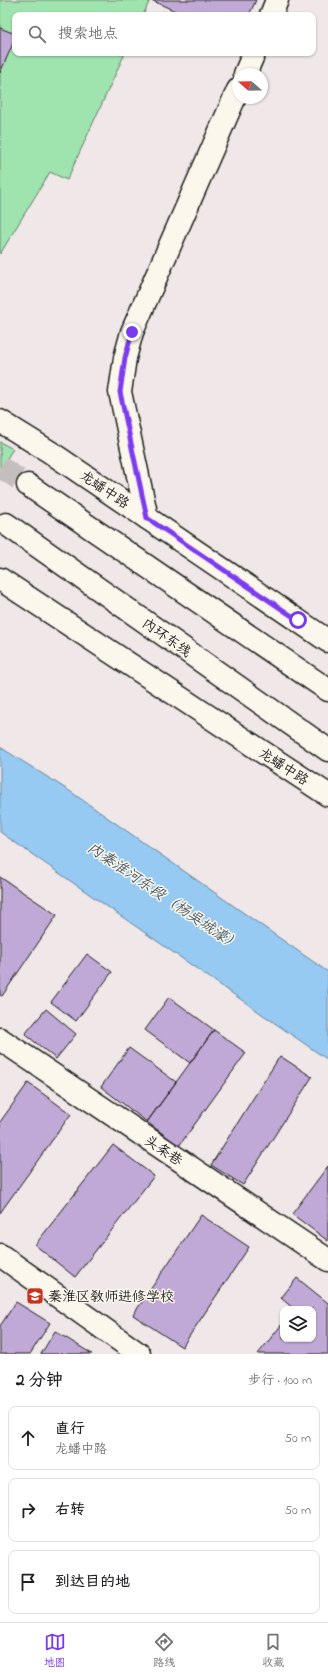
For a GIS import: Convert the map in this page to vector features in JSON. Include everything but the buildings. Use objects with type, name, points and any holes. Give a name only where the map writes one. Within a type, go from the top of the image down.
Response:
[{"type":"main road","points":[[271,12],[277,0]]},
{"type":"main road","points":[[248,68],[253,56]]},
{"type":"main road","points":[[147,518],[120,392],[125,358],[132,332],[232,104]]},
{"type":"main road","name":"龙蟠中路","points":[[0,421],[50,452],[328,641]]},
{"type":"main road","points":[[28,485],[328,690]]},
{"type":"main road","name":"内环东线","points":[[6,524],[328,750]]},
{"type":"main road","name":"龙蟠中路","points":[[0,579],[328,795]]},
{"type":"main road","name":"头条巷","points":[[0,1040],[328,1260]]},
{"type":"main road","points":[[0,1255],[139,1354]]},
{"type":"green space","points":[[0,0],[150,0],[144,12],[12,12],[12,56],[124,56],[67,180],[50,172],[0,254]]},
{"type":"green space","points":[[0,442],[13,449],[0,469]]},
{"type":"water","name":"内秦淮河东段（杨吴城濠）","points":[[0,747],[71,792],[328,972],[328,1060],[0,832]]},
{"type":"tunnel","points":[[0,467],[28,485]]},
{"type":"place","name":"秦淮区教师进修学校","points":[[35,1296]]},
{"type":"route","points":[[132,332],[125,358],[120,392],[147,518],[298,620]]}]
